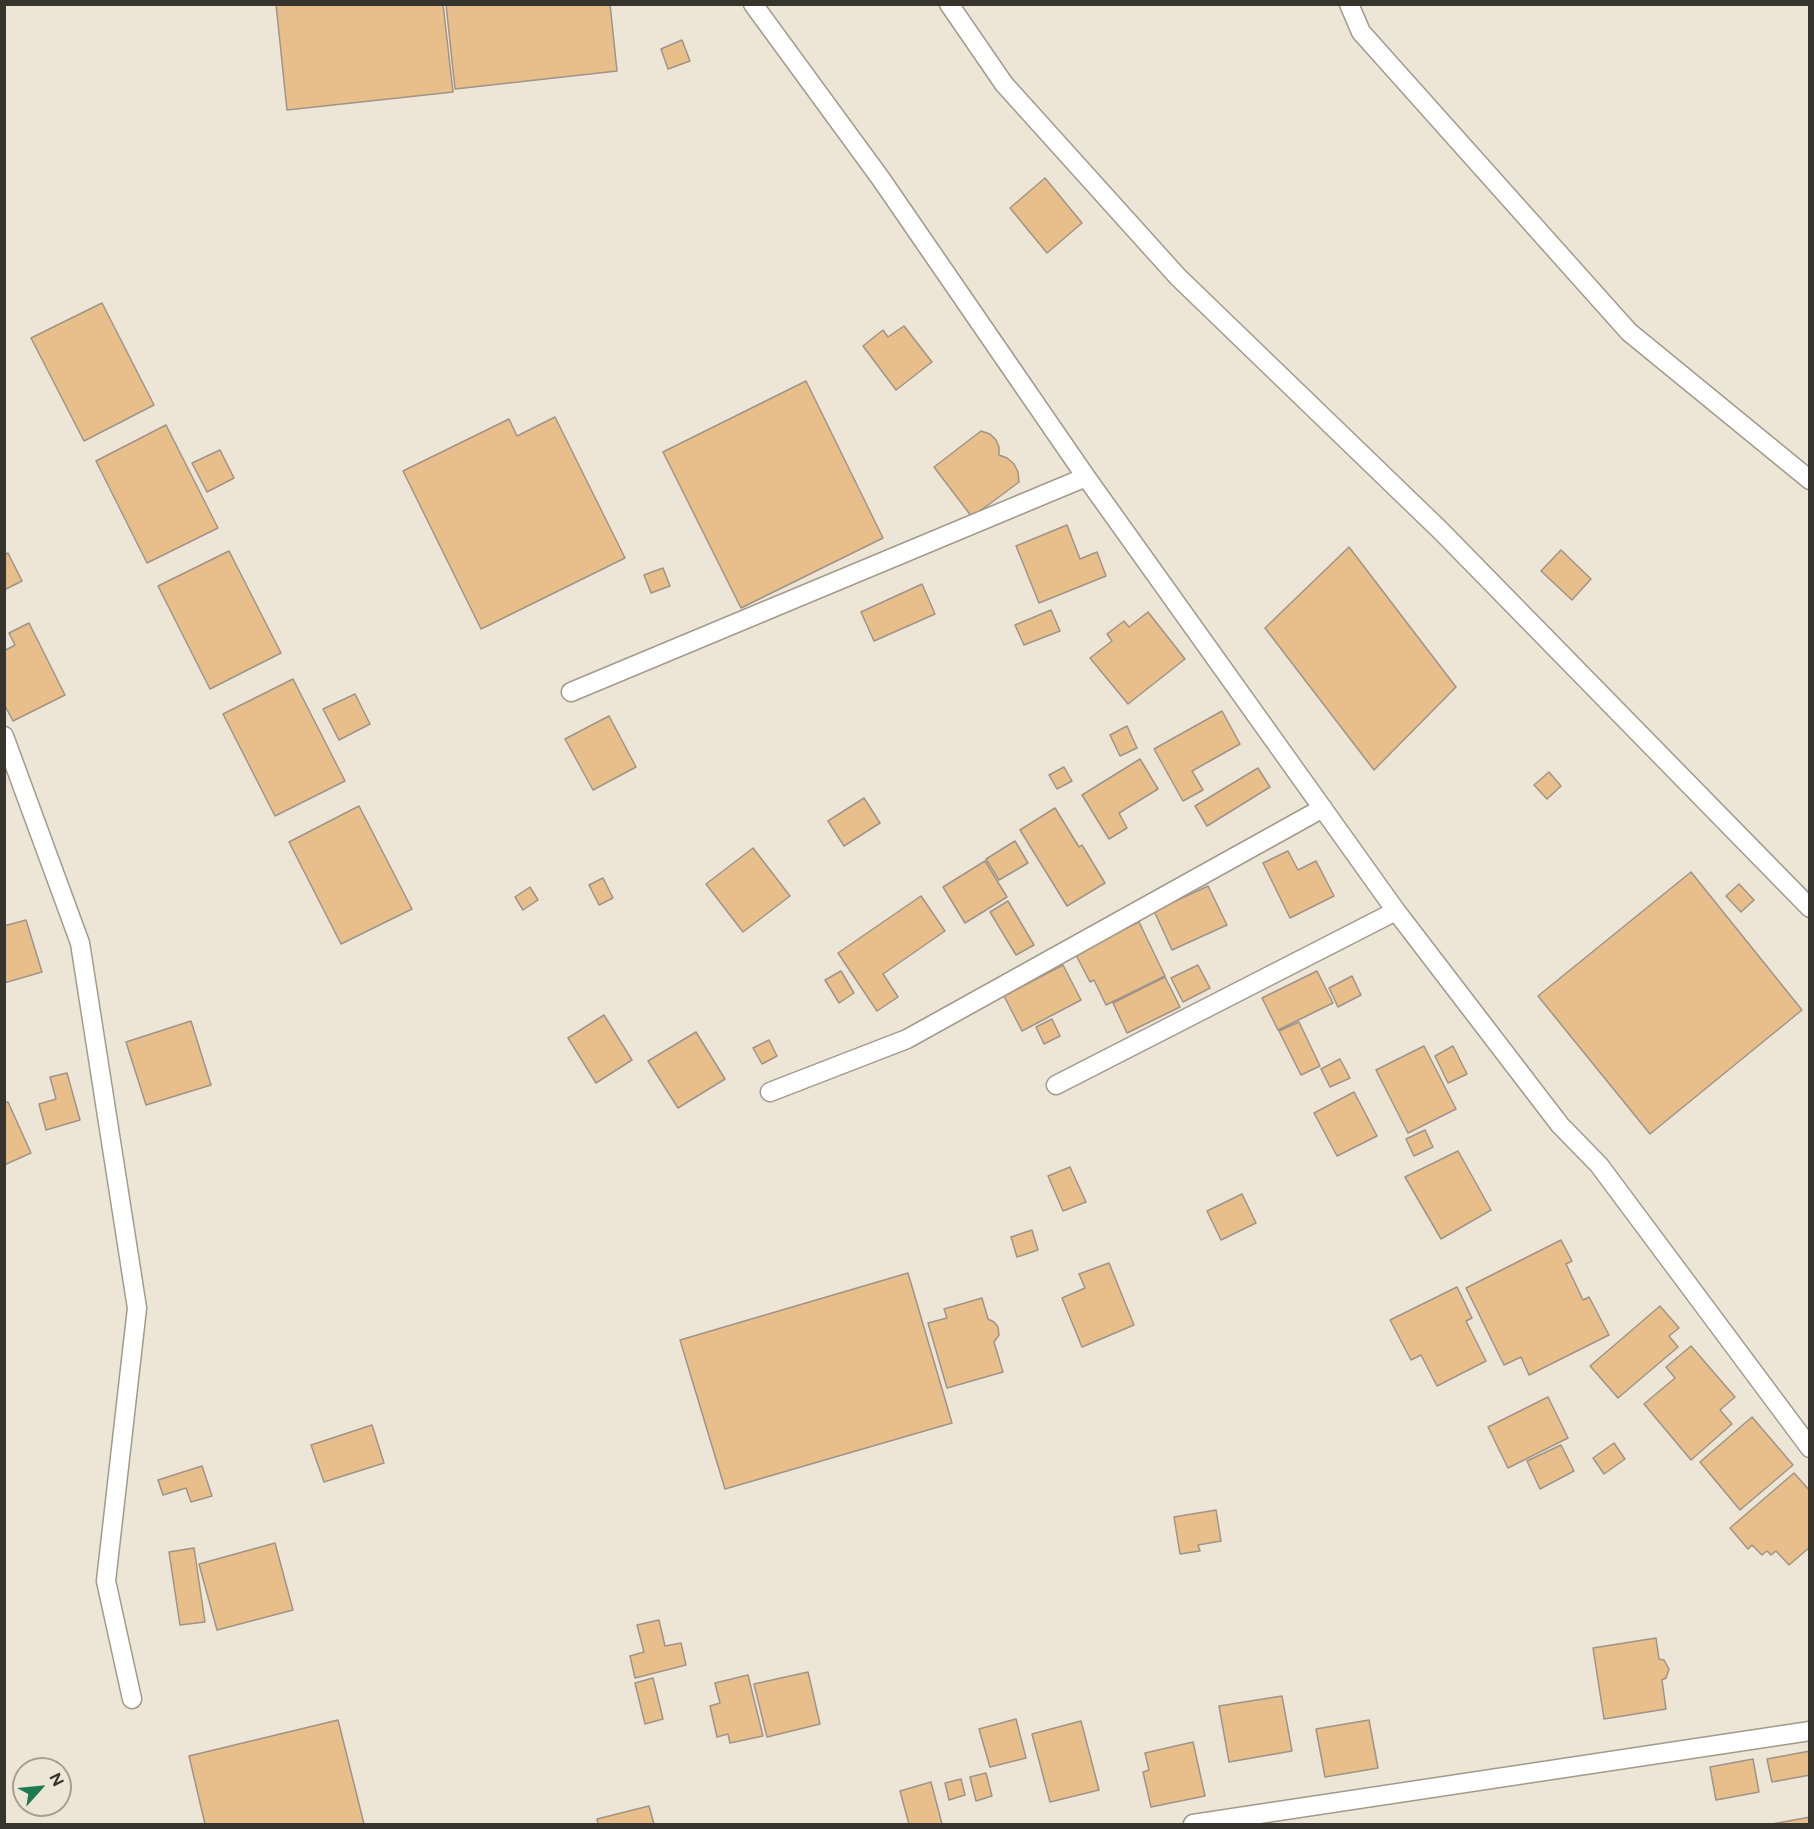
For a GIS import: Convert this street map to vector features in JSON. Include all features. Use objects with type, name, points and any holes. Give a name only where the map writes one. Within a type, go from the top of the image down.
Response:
[{"type":"lane","points":[[753,4],[881,179],[1086,477],[1396,911],[1560,1125],[1599,1165],[1809,1448]]},
{"type":"lane","points":[[949,4],[1004,84],[1178,277],[1441,531],[1809,908]]},
{"type":"lane","points":[[1349,4],[1361,32],[1629,332],[1809,480]]},
{"type":"lane","points":[[571,693],[1086,477]]},
{"type":"lane","points":[[4,736],[80,943],[137,1308],[106,1581],[132,1699]]},
{"type":"lane","points":[[770,1092],[907,1039],[1323,807]]},
{"type":"lane","points":[[1056,1085],[1396,911]]},
{"type":"lane","points":[[1193,1824],[1809,1731]]},
{"type":"building","points":[[276,4],[443,4],[453,92],[287,110]]},
{"type":"building","points":[[446,4],[610,4],[617,71],[455,89]]},
{"type":"building","points":[[682,40],[690,61],[668,69],[661,49]]},
{"type":"building","points":[[1045,178],[1082,223],[1047,253],[1010,208]]},
{"type":"building","points":[[102,303],[154,405],[84,441],[31,338]]},
{"type":"building","points":[[904,326],[932,362],[896,390],[863,346],[883,330],[888,337]]},
{"type":"building","points":[[806,381],[883,538],[741,608],[663,452]]},
{"type":"building","points":[[555,417],[625,558],[481,629],[403,471],[509,419],[517,436]]},
{"type":"building","points":[[166,425],[218,528],[147,563],[96,461]]},
{"type":"building","points":[[981,431],[990,434],[996,440],[999,455],[1014,464],[1019,482],[972,517],[934,467]]},
{"type":"building","points":[[220,450],[234,478],[207,492],[192,463]]},
{"type":"building","points":[[1067,525],[1080,559],[1097,552],[1106,576],[1039,603],[1016,546]]},
{"type":"building","points":[[1349,547],[1456,687],[1374,770],[1265,628]]},
{"type":"building","points":[[1561,550],[1591,579],[1572,600],[1541,571]]},
{"type":"building","points":[[229,551],[281,653],[210,689],[158,586]]},
{"type":"building","points":[[8,553],[22,581],[4,590],[4,555]]},
{"type":"building","points":[[663,568],[670,586],[651,593],[644,575]]},
{"type":"building","points":[[922,584],[935,614],[874,641],[861,612]]},
{"type":"building","points":[[1051,610],[1060,631],[1024,645],[1015,625]]},
{"type":"building","points":[[1148,612],[1185,659],[1128,704],[1090,658],[1112,641],[1107,634],[1124,621],[1129,627]]},
{"type":"building","points":[[29,623],[65,695],[13,721],[4,704],[4,651],[15,645],[9,633]]},
{"type":"building","points":[[293,679],[345,781],[275,816],[223,714]]},
{"type":"building","points":[[355,694],[370,724],[339,740],[323,709]]},
{"type":"building","points":[[1222,711],[1240,744],[1192,771],[1203,790],[1183,801],[1154,749]]},
{"type":"building","points":[[609,716],[636,767],[593,790],[565,739]]},
{"type":"building","points":[[1127,726],[1137,748],[1120,756],[1110,735]]},
{"type":"building","points":[[1140,759],[1158,789],[1119,813],[1127,828],[1109,839],[1082,795]]},
{"type":"building","points":[[1064,767],[1072,781],[1057,789],[1049,775]]},
{"type":"building","points":[[1258,768],[1270,787],[1207,826],[1195,806]]},
{"type":"building","points":[[1549,772],[1561,786],[1547,799],[1534,785]]},
{"type":"building","points":[[864,798],[880,823],[844,846],[828,821]]},
{"type":"building","points":[[359,806],[412,909],[341,944],[289,842]]},
{"type":"building","points":[[1055,808],[1079,847],[1082,845],[1105,883],[1067,906],[1020,830]]},
{"type":"building","points":[[1015,841],[1028,863],[999,880],[986,859]]},
{"type":"building","points":[[753,848],[790,896],[743,932],[706,884]]},
{"type":"building","points":[[1288,851],[1298,870],[1316,861],[1334,896],[1290,918],[1263,863]]},
{"type":"building","points":[[985,861],[1007,897],[965,923],[943,887]]},
{"type":"building","points":[[1691,872],[1802,1010],[1650,1134],[1538,996]]},
{"type":"building","points":[[603,878],[613,898],[599,905],[589,885]]},
{"type":"building","points":[[1739,884],[1754,900],[1741,912],[1726,896]]},
{"type":"building","points":[[1208,886],[1227,925],[1172,950],[1154,911]]},
{"type":"building","points":[[530,887],[538,900],[523,910],[515,897]]},
{"type":"building","points":[[921,896],[945,931],[883,974],[898,997],[877,1011],[838,953]]},
{"type":"building","points":[[1008,901],[1034,945],[1016,955],[990,912]]},
{"type":"building","points":[[26,920],[42,972],[4,983],[4,926]]},
{"type":"building","points":[[1139,922],[1165,976],[1106,1005],[1094,980],[1090,982],[1075,953]]},
{"type":"building","points":[[1063,965],[1081,1000],[1022,1031],[1004,996]]},
{"type":"building","points":[[1198,965],[1210,988],[1183,1002],[1171,978]]},
{"type":"building","points":[[841,971],[854,993],[839,1003],[825,980]]},
{"type":"building","points":[[1317,971],[1333,1003],[1278,1030],[1262,998]]},
{"type":"building","points":[[1352,976],[1361,995],[1338,1007],[1329,988]]},
{"type":"building","points":[[1165,977],[1180,1007],[1127,1033],[1113,1003]]},
{"type":"building","points":[[604,1015],[632,1060],[596,1083],[568,1038]]},
{"type":"building","points":[[1052,1019],[1060,1036],[1044,1044],[1036,1027]]},
{"type":"building","points":[[191,1021],[211,1085],[146,1105],[126,1042]]},
{"type":"building","points":[[1299,1022],[1320,1066],[1301,1075],[1279,1031]]},
{"type":"building","points":[[696,1032],[725,1079],[678,1108],[648,1061]]},
{"type":"building","points":[[769,1040],[777,1056],[762,1064],[753,1048]]},
{"type":"building","points":[[1424,1046],[1456,1109],[1408,1133],[1376,1070]]},
{"type":"building","points":[[1453,1046],[1467,1074],[1448,1083],[1435,1056]]},
{"type":"building","points":[[1340,1059],[1350,1078],[1330,1087],[1321,1069]]},
{"type":"building","points":[[67,1073],[80,1120],[46,1130],[39,1104],[56,1099],[50,1077]]},
{"type":"building","points":[[1354,1092],[1377,1136],[1337,1156],[1314,1113]]},
{"type":"building","points":[[8,1102],[31,1153],[4,1165],[4,1103]]},
{"type":"building","points":[[1425,1130],[1433,1147],[1414,1156],[1406,1139]]},
{"type":"building","points":[[1458,1151],[1491,1210],[1441,1239],[1405,1177]]},
{"type":"building","points":[[1070,1167],[1086,1202],[1063,1211],[1048,1176]]},
{"type":"building","points":[[1242,1194],[1256,1223],[1221,1240],[1207,1211]]},
{"type":"building","points":[[1032,1230],[1038,1250],[1017,1257],[1011,1237]]},
{"type":"building","points":[[1561,1240],[1572,1261],[1566,1264],[1583,1300],[1589,1297],[1609,1335],[1529,1375],[1521,1357],[1504,1365],[1466,1288]]},
{"type":"building","points":[[1109,1263],[1134,1325],[1082,1347],[1062,1298],[1085,1288],[1079,1274]]},
{"type":"building","points":[[908,1273],[952,1423],[725,1489],[680,1340]]},
{"type":"building","points":[[1457,1287],[1472,1318],[1466,1321],[1486,1361],[1437,1386],[1421,1355],[1411,1360],[1390,1320]]},
{"type":"building","points":[[982,1298],[988,1319],[998,1327],[999,1335],[994,1342],[1003,1372],[947,1388],[928,1323],[947,1318],[944,1309]]},
{"type":"building","points":[[1660,1306],[1679,1328],[1669,1336],[1678,1347],[1618,1398],[1590,1366]]},
{"type":"building","points":[[1691,1346],[1735,1397],[1720,1410],[1732,1424],[1691,1460],[1644,1404],[1675,1378],[1666,1367]]},
{"type":"building","points":[[1548,1397],[1568,1438],[1508,1468],[1488,1427]]},
{"type":"building","points":[[1752,1417],[1793,1465],[1740,1510],[1700,1462]]},
{"type":"building","points":[[372,1425],[384,1463],[324,1482],[311,1445]]},
{"type":"building","points":[[1614,1443],[1625,1459],[1604,1474],[1593,1458]]},
{"type":"building","points":[[1561,1445],[1574,1471],[1540,1489],[1527,1461]]},
{"type":"building","points":[[202,1466],[212,1496],[191,1502],[186,1488],[163,1495],[158,1480]]},
{"type":"building","points":[[1794,1473],[1810,1491],[1810,1547],[1789,1565],[1776,1551],[1771,1555],[1767,1551],[1762,1555],[1752,1545],[1748,1549],[1730,1528]]},
{"type":"building","points":[[1216,1510],[1221,1541],[1198,1545],[1200,1551],[1180,1554],[1174,1517]]},
{"type":"building","points":[[275,1543],[293,1610],[217,1630],[199,1564]]},
{"type":"building","points":[[194,1548],[205,1622],[180,1625],[169,1552]]},
{"type":"building","points":[[659,1620],[665,1646],[681,1643],[686,1665],[635,1678],[630,1656],[644,1652],[637,1625]]},
{"type":"building","points":[[1656,1638],[1659,1659],[1664,1660],[1669,1669],[1666,1678],[1662,1680],[1666,1709],[1604,1719],[1593,1648]]},
{"type":"building","points":[[808,1672],[820,1724],[767,1737],[754,1684]]},
{"type":"building","points":[[748,1675],[763,1736],[730,1743],[728,1734],[717,1737],[710,1706],[720,1703],[715,1683]]},
{"type":"building","points":[[653,1678],[663,1719],[645,1724],[635,1683]]},
{"type":"building","points":[[1282,1696],[1292,1751],[1229,1762],[1219,1706]]},
{"type":"building","points":[[1016,1719],[1026,1758],[990,1767],[979,1729]]},
{"type":"building","points":[[338,1720],[364,1824],[205,1824],[189,1756]]},
{"type":"building","points":[[1369,1720],[1378,1768],[1325,1777],[1316,1729]]},
{"type":"building","points":[[1081,1721],[1099,1790],[1050,1802],[1032,1734]]},
{"type":"building","points":[[1193,1742],[1205,1796],[1151,1807],[1143,1772],[1149,1770],[1145,1753]]},
{"type":"building","points":[[1810,1751],[1810,1775],[1772,1782],[1767,1759]]},
{"type":"building","points":[[1753,1759],[1759,1792],[1716,1800],[1710,1767]]},
{"type":"building","points":[[986,1773],[992,1796],[976,1801],[970,1777]]},
{"type":"building","points":[[961,1779],[965,1795],[949,1800],[945,1783]]},
{"type":"building","points":[[931,1782],[942,1824],[909,1824],[900,1791]]},
{"type":"building","points":[[649,1806],[654,1824],[598,1824],[597,1819]]},
{"type":"building","points":[[1810,1817],[1810,1824],[1772,1824]]}]
